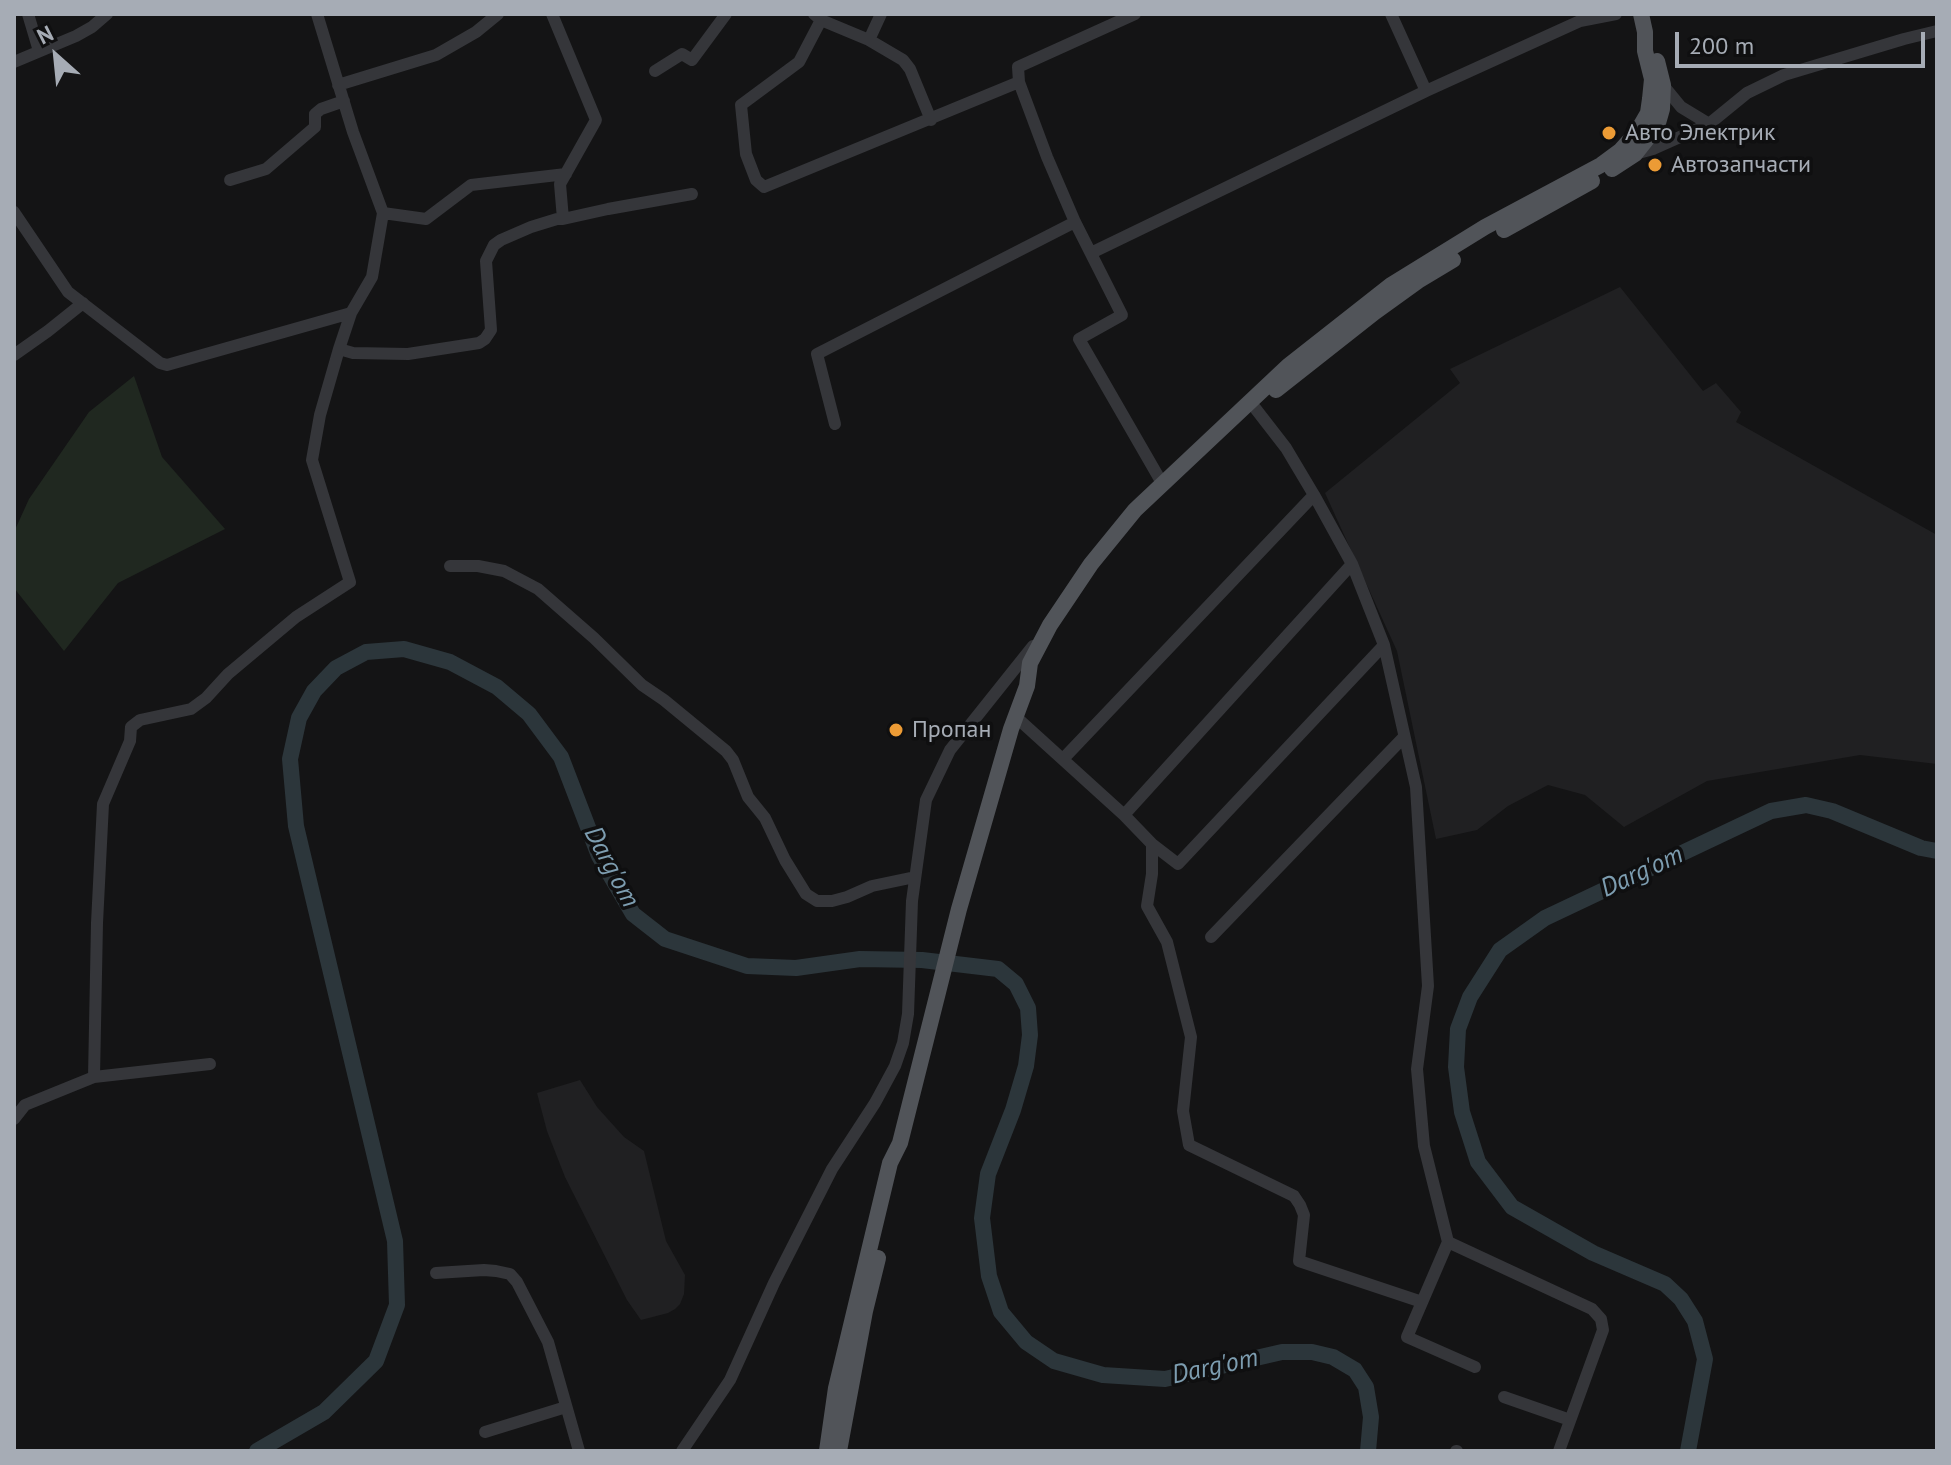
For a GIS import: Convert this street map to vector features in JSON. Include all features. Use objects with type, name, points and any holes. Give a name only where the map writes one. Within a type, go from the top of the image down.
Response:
[{"type":"main road","points":[[1027,686],[1040,669],[1082,593],[1134,525],[1170,485],[1255,408],[1415,276],[1485,227],[1601,165],[1620,151],[1637,132],[1648,113],[1652,79],[1641,14]]},
{"type":"main road","points":[[827,1451],[836,1388],[890,1163],[900,1143],[959,909],[1011,729],[1027,686],[1030,663],[1050,625],[1091,564],[1135,510],[1288,366],[1391,285],[1415,276],[1573,193],[1635,154],[1658,123],[1662,109],[1663,85],[1654,49],[1645,32]]},
{"type":"main road","points":[[839,1451],[865,1311],[901,1165],[900,1143]]},
{"type":"street","points":[[28,14],[39,51]]},
{"type":"street","points":[[14,62],[76,36],[107,14]]},
{"type":"street","points":[[94,1077],[103,804],[130,741],[131,727],[140,720],[191,709],[296,617],[350,582],[312,460],[320,415],[339,349],[351,313],[372,277],[383,213],[353,132],[317,14]]},
{"type":"street","points":[[338,85],[436,55],[476,32],[498,14]]},
{"type":"street","points":[[552,14],[596,120],[560,184],[563,219]]},
{"type":"street","points":[[655,71],[682,54],[692,60],[726,14]]},
{"type":"street","points":[[869,40],[881,14]]},
{"type":"street","points":[[1135,14],[1018,67],[1019,82],[1047,157],[1075,222],[1122,315],[1079,339],[1162,483]]},
{"type":"street","points":[[1391,14],[1426,91]]},
{"type":"street","points":[[1091,253],[1426,91],[1580,21],[1616,14]]},
{"type":"street","points":[[931,120],[910,69],[903,60],[869,40],[817,17],[799,62],[741,105],[746,154],[756,180],[764,187],[931,120],[1019,82]]},
{"type":"street","points":[[1635,154],[1709,124],[1747,93],[1784,75],[1937,31]]},
{"type":"street","points":[[1663,85],[1681,107],[1709,124]]},
{"type":"street","points":[[230,180],[266,169],[315,127],[315,114],[344,101]]},
{"type":"street","points":[[383,213],[426,219],[471,185],[566,174]]},
{"type":"street","points":[[339,349],[353,353],[408,354],[479,343],[491,330],[486,261],[494,245],[501,240],[557,219],[692,194]]},
{"type":"street","points":[[14,212],[68,292],[160,363],[167,365],[351,313]]},
{"type":"street","points":[[835,424],[817,354],[1075,222]]},
{"type":"street","points":[[14,355],[83,303]]},
{"type":"street","points":[[1255,408],[1286,448],[1352,564],[1384,645],[1416,787],[1428,986],[1417,1069],[1424,1146],[1448,1242],[1407,1337],[1475,1367]]},
{"type":"street","points":[[1063,759],[1314,495]]},
{"type":"street","points":[[1124,815],[1352,564]]},
{"type":"street","points":[[450,566],[478,566],[504,571],[538,589],[642,685],[726,751],[733,760],[748,797],[765,818],[806,894],[817,901],[832,901],[872,886],[915,877]]},
{"type":"street","points":[[682,1451],[730,1380],[774,1283],[832,1169],[891,1075],[903,1043],[908,1014],[912,901],[926,800],[950,750],[1050,625]]},
{"type":"street","points":[[1016,717],[1152,844],[1178,864],[1384,645]]},
{"type":"street","points":[[1211,937],[1404,737]]},
{"type":"street","points":[[1152,844],[1152,874],[1147,906],[1167,942],[1191,1037],[1183,1111],[1189,1145],[1294,1196],[1304,1215],[1299,1261],[1422,1302]]},
{"type":"street","points":[[14,1119],[25,1105],[94,1077],[210,1064]]},
{"type":"street","points":[[1448,1242],[1592,1309],[1601,1319],[1603,1330],[1559,1451]]},
{"type":"street","points":[[436,1273],[484,1270],[510,1274],[517,1282],[548,1342],[579,1451]]},
{"type":"street","points":[[1504,1397],[1570,1420]]},
{"type":"street","points":[[485,1432],[566,1407]]},
{"type":"shaded area","points":[[1620,287],[1703,391],[1716,383],[1741,412],[1736,422],[1937,535],[1937,764],[1860,755],[1707,781],[1624,827],[1585,795],[1548,785],[1508,806],[1477,830],[1436,839],[1397,651],[1325,493],[1460,383],[1450,369]]},
{"type":"shaded area","points":[[134,376],[162,457],[225,529],[118,583],[64,651],[14,588],[14,532],[29,499],[89,412]]},
{"type":"shaded area","points":[[580,1080],[597,1107],[624,1137],[644,1151],[666,1241],[685,1275],[680,1304],[668,1313],[641,1320],[627,1300],[565,1177],[547,1131],[537,1093]]},
{"type":"waterway","name":"Darg'om","points":[[257,1451],[324,1412],[376,1361],[397,1305],[395,1241],[296,826],[290,759],[299,718],[314,691],[336,668],[366,652],[404,649],[450,662],[497,687],[529,714],[561,757],[599,856],[633,914],[665,939],[747,966],[796,968],[860,959],[922,960],[998,969],[1016,984],[1028,1008],[1030,1035],[1026,1066],[988,1174],[982,1218],[989,1276],[1001,1312],[1026,1342],[1054,1361],[1103,1375],[1165,1379],[1282,1352],[1312,1352],[1333,1357],[1355,1370],[1366,1387],[1371,1417],[1368,1451]]},
{"type":"waterway","name":"Darg'om","points":[[1688,1451],[1705,1359],[1695,1321],[1681,1299],[1665,1284],[1593,1253],[1512,1207],[1478,1162],[1462,1112],[1456,1067],[1458,1029],[1470,997],[1500,950],[1545,918],[1771,811],[1806,805],[1832,811],[1921,848],[1937,851]]},
{"type":"place","name":"Авто Электрик","points":[[1609,133]]},
{"type":"place","name":"Автозапчасти","points":[[1655,165]]},
{"type":"place","name":"Пропан","points":[[896,730]]}]
